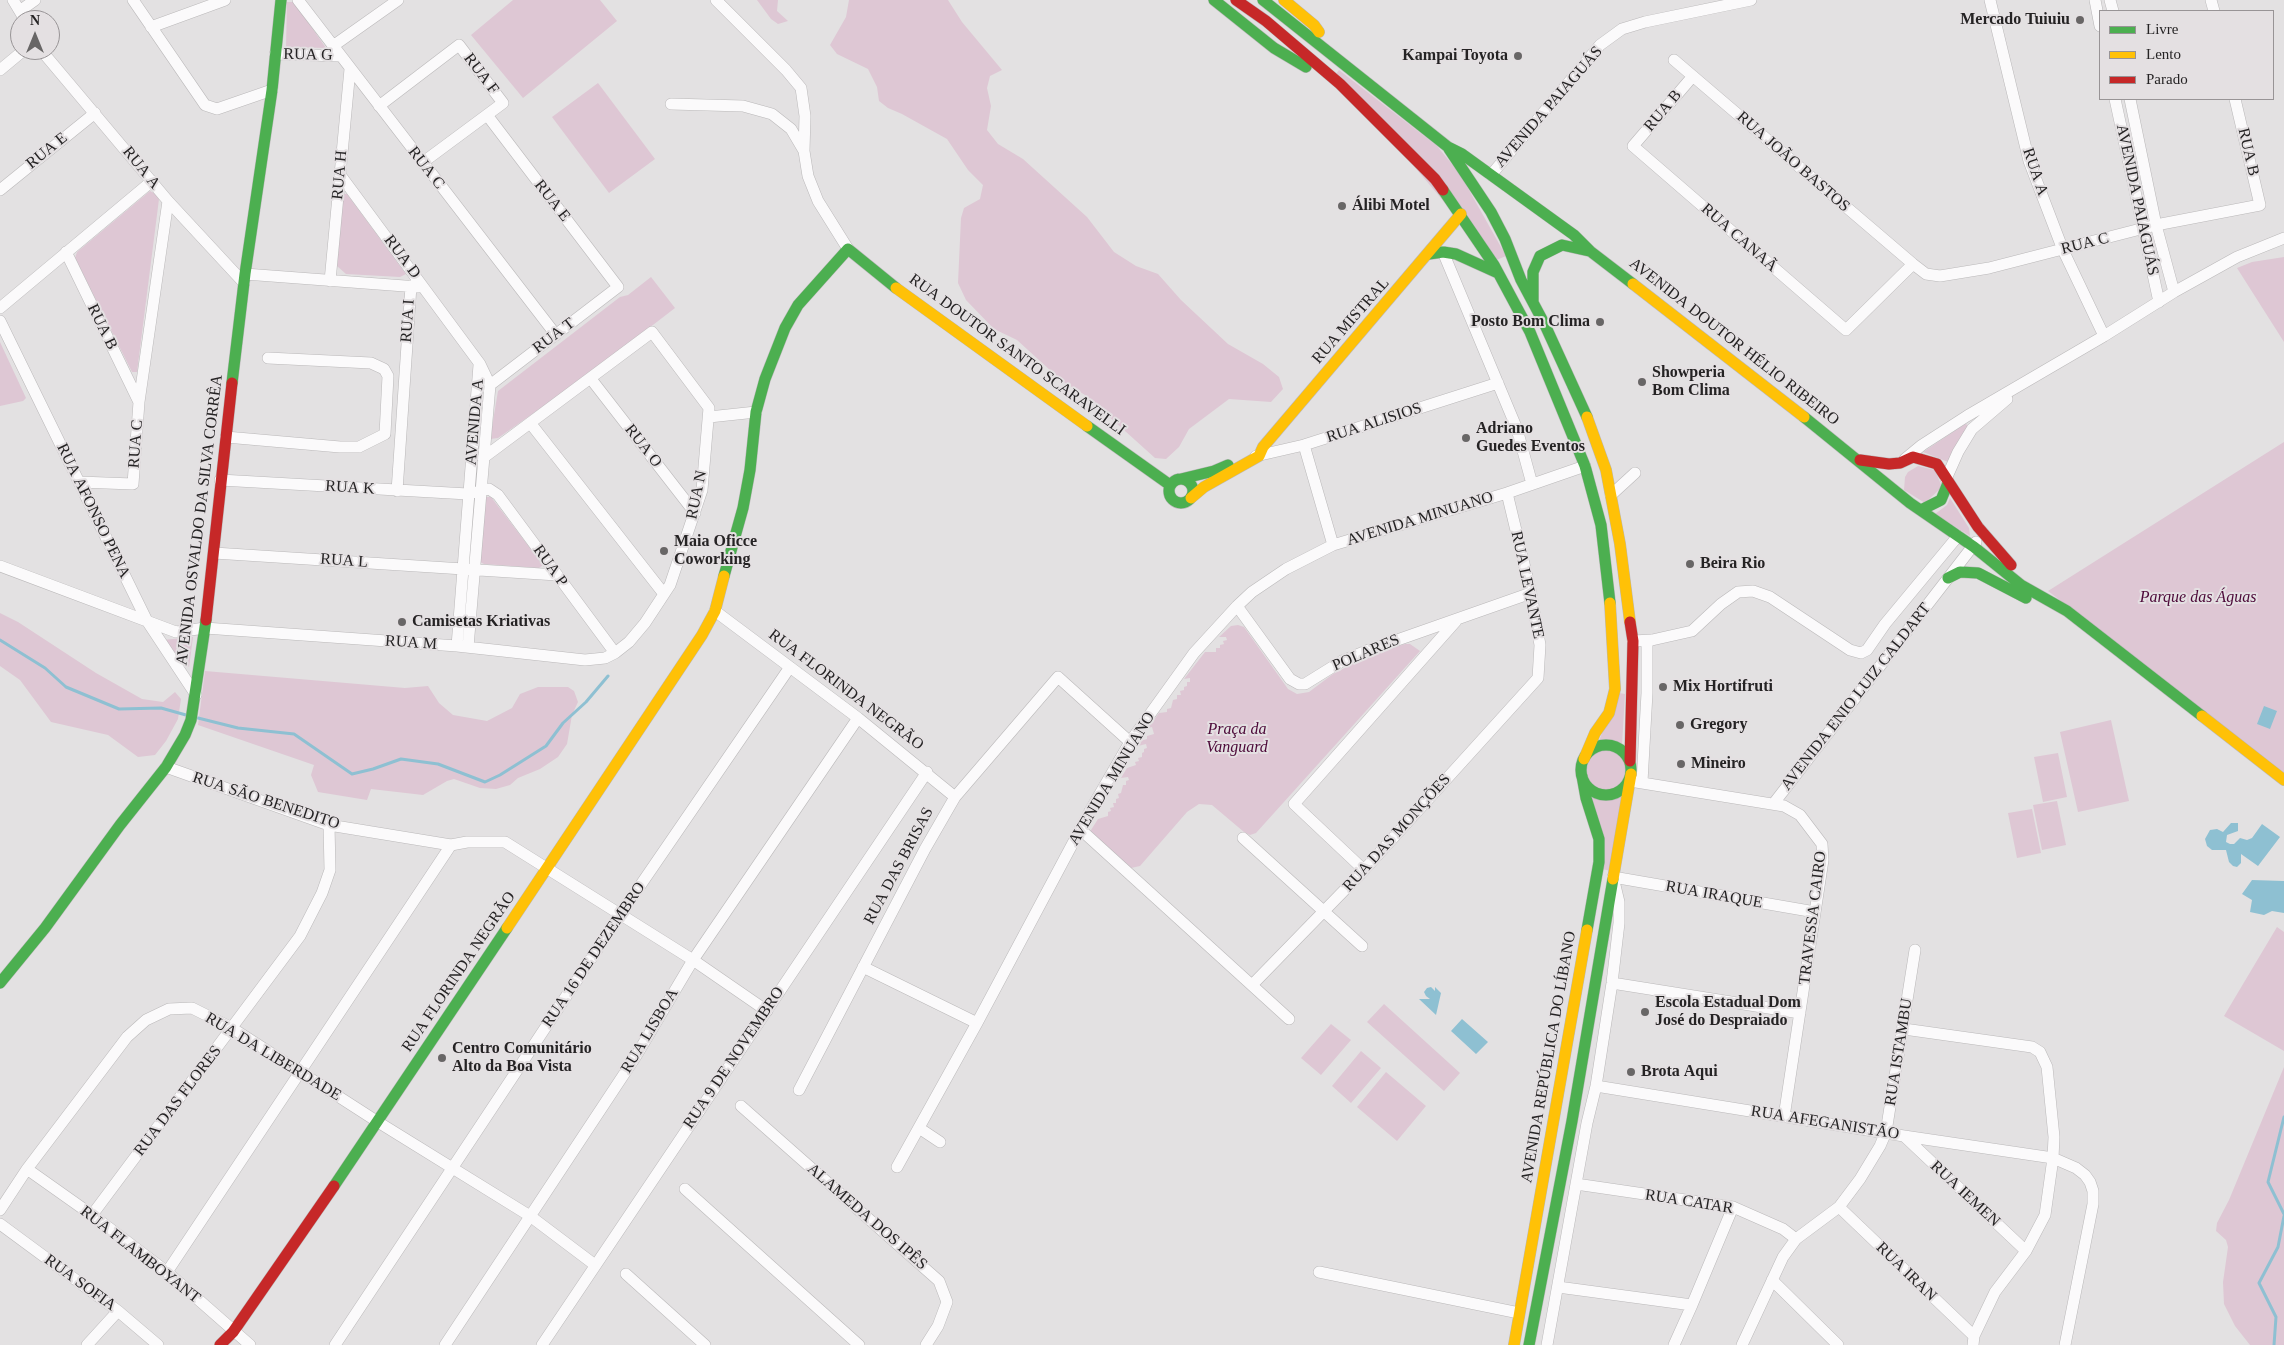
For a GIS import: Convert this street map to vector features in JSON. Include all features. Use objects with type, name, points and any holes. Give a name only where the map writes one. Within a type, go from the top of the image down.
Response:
[{"type":"main road","name":"AVENIDA OSVALDO DA SILVA CORRÊA","points":[[0,983],[45,928],[120,825],[166,767],[186,736],[196,695],[205,628],[220,480],[245,278],[272,90],[280,0]]},
{"type":"main road","points":[[1214,0],[1274,48],[1340,84]]},
{"type":"main road","points":[[1236,0],[1266,22],[1340,84]]},
{"type":"main road","points":[[1263,0],[1335,55],[1448,147],[1462,154],[1574,235],[1590,251]]},
{"type":"main road","points":[[1284,0],[1314,25],[1335,55]]},
{"type":"main road","name":"AVENIDA REPÚBLICA DO LÍBANO","points":[[1340,84],[1435,179],[1461,214],[1498,273],[1530,332],[1585,466],[1601,524],[1609,583],[1616,675],[1613,703],[1595,732],[1584,759],[1582,776],[1586,798],[1599,840],[1600,862],[1514,1345]]},
{"type":"main road","name":"AVENIDA REPÚBLICA DO LÍBANO","points":[[1448,147],[1491,212],[1505,238],[1521,280],[1555,345],[1586,415],[1606,470],[1633,641],[1630,777],[1572,1121],[1529,1345]]},
{"type":"main road","name":"RUA MISTRAL","points":[[1257,453],[1429,254],[1461,214]]},
{"type":"main road","points":[[1533,302],[1535,265],[1540,256],[1546,251],[1562,246],[1573,246],[1590,251]]},
{"type":"main road","name":"RUA FLORINDA NEGRÃO","points":[[220,1345],[233,1332],[378,1122],[661,699],[715,611],[743,508],[750,470],[756,412],[765,379],[785,328],[798,306],[848,249]]},
{"type":"main road","name":"RUA DOUTOR SANTO SCARAVELLI","points":[[848,249],[898,290],[1176,482]]},
{"type":"main road","name":"AVENIDA DOUTOR HÉLIO RIBEIRO","points":[[1590,251],[1921,510],[1974,547],[2021,585],[2046,597],[2067,611],[2284,780]]},
{"type":"main road","points":[[1429,254],[1442,252],[1472,260],[1498,273]]},
{"type":"main road","points":[[1176,482],[1214,472],[1257,453]]},
{"type":"main road","points":[[1176,482],[1170,497],[1176,502],[1184,503],[1204,487],[1257,453]]},
{"type":"main road","name":"AVENIDA DOUTOR HÉLIO RIBEIRO","points":[[1859,460],[1879,464],[1921,458],[1937,464],[1978,527],[2002,557],[2046,597]]},
{"type":"main road","points":[[1895,490],[1895,476],[1903,461]]},
{"type":"main road","points":[[1921,510],[1941,500],[1947,481]]},
{"type":"main road","points":[[1176,482],[1190,484],[1193,491],[1191,498]]},
{"type":"main road","points":[[1948,578],[1960,572],[1968,571],[1978,573],[2028,599],[2046,597]]},
{"type":"main road","points":[[1584,759],[1594,748],[1608,745],[1622,750],[1630,761]]},
{"type":"main road","points":[[1582,776],[1591,790],[1608,796],[1616,794],[1622,789],[1630,777]]},
{"type":"street","points":[[133,0],[205,105],[217,108],[272,90]]},
{"type":"street","points":[[151,27],[225,0]]},
{"type":"street","name":"RUA C","points":[[298,0],[556,335]]},
{"type":"street","points":[[337,51],[398,0]]},
{"type":"street","points":[[716,0],[786,70],[801,88],[805,116],[804,151],[808,176],[818,202],[848,249]]},
{"type":"street","name":"AVENIDA PAIAGUÁS","points":[[1491,175],[1600,45],[1622,29],[1646,22],[1751,0]]},
{"type":"street","name":"RUA A","points":[[1990,0],[2029,161],[2063,250],[2104,336]]},
{"type":"street","points":[[2095,0],[2099,21]]},
{"type":"street","name":"RUA F","points":[[379,106],[459,45],[503,103],[422,163]]},
{"type":"street","name":"RUA G","points":[[275,54],[337,51]]},
{"type":"street","points":[[0,70],[12,60]]},
{"type":"street","name":"RUA A","points":[[49,60],[168,202],[245,278]]},
{"type":"street","name":"RUA JOÃO BASTOS","points":[[1674,60],[1913,264]]},
{"type":"street","name":"RUA H","points":[[330,281],[350,69]]},
{"type":"street","name":"RUA B","points":[[1633,146],[1692,76]]},
{"type":"street","name":"AVENIDA PAIAGUÁS","points":[[2115,100],[2159,302]]},
{"type":"street","name":"AVENIDA PAIAGUÁS","points":[[2130,100],[2156,225],[2174,292]]},
{"type":"street","name":"RUA B","points":[[2235,100],[2260,205]]},
{"type":"street","points":[[671,104],[743,106],[772,114],[791,129],[804,151]]},
{"type":"street","name":"RUA E","points":[[0,190],[94,113]]},
{"type":"street","name":"RUA E","points":[[487,115],[618,287]]},
{"type":"street","name":"RUA CANAÃ","points":[[1633,146],[1846,330],[1913,264]]},
{"type":"street","name":"RUA D","points":[[341,176],[480,364]]},
{"type":"street","points":[[0,308],[152,181]]},
{"type":"street","name":"RUA C","points":[[79,482],[133,484],[139,402],[168,202]]},
{"type":"street","name":"RUA C","points":[[1913,264],[1926,274],[1940,276],[1989,268],[2156,225],[2260,205]]},
{"type":"street","points":[[1903,461],[1925,442],[2104,336],[2174,292],[2237,257],[2284,238]]},
{"type":"street","name":"RUA B","points":[[66,252],[139,402]]},
{"type":"street","points":[[1442,252],[1517,429],[1532,484]]},
{"type":"street","name":"RUA I","points":[[245,278],[411,286],[397,491]]},
{"type":"street","points":[[411,286],[425,288]]},
{"type":"street","name":"RUA T","points":[[490,385],[618,287]]},
{"type":"street","name":"RUA AFONSO PENA","points":[[0,321],[147,621],[196,695]]},
{"type":"street","name":"RUA N","points":[[591,379],[652,332],[709,408],[702,490],[670,585],[645,623],[629,642],[615,653]]},
{"type":"street","points":[[226,437],[340,447],[360,446],[385,434],[388,376],[384,369],[371,363],[268,358]]},
{"type":"street","name":"AVENIDA A","points":[[462,647],[462,569],[474,492],[483,458],[490,385],[480,364]]},
{"type":"street","name":"AVENIDA A","points":[[462,647],[475,570],[474,492],[480,364]]},
{"type":"street","points":[[483,458],[591,379]]},
{"type":"street","name":"RUA O","points":[[591,379],[695,513]]},
{"type":"street","points":[[1947,481],[1958,452],[1972,429],[2027,382]]},
{"type":"street","name":"RUA ALISIOS","points":[[1257,453],[1304,445],[1498,383]]},
{"type":"street","points":[[709,417],[756,412]]},
{"type":"street","points":[[531,424],[664,594]]},
{"type":"street","points":[[1304,445],[1333,545]]},
{"type":"street","name":"AVENIDA MINUANO","points":[[897,1167],[977,1023],[1080,829],[1130,742],[1194,653],[1237,606],[1252,592],[1286,569],[1333,545],[1507,493],[1585,466]]},
{"type":"street","points":[[1611,495],[1635,473]]},
{"type":"street","name":"RUA K","points":[[220,480],[397,491],[474,492]]},
{"type":"street","name":"RUA P","points":[[474,492],[489,489],[498,495],[615,653]]},
{"type":"street","name":"RUA LEVANTE","points":[[1507,493],[1531,593],[1540,646],[1538,678]]},
{"type":"street","points":[[1974,547],[1978,527]]},
{"type":"street","points":[[1633,641],[1647,641],[1692,631],[1721,604],[1738,592],[1753,591],[1770,597],[1850,650],[1861,653],[1867,650],[1885,624],[1958,536]]},
{"type":"street","name":"AVENIDA ENIO LUIZ CALDART","points":[[1630,777],[1642,782],[1774,804],[1974,547]]},
{"type":"street","name":"RUA L","points":[[214,553],[557,574]]},
{"type":"street","name":"RUA M","points":[[0,566],[176,632],[205,628],[462,647],[585,660],[605,658],[615,653]]},
{"type":"street","name":"POLARES","points":[[1237,606],[1290,679],[1299,684],[1305,684],[1342,661],[1366,651],[1531,593]]},
{"type":"street","name":"RUA FLORINDA NEGRÃO","points":[[715,611],[858,718],[956,797]]},
{"type":"street","points":[[1364,870],[1294,804],[1458,620]]},
{"type":"street","points":[[1642,782],[1648,693],[1647,641]]},
{"type":"street","name":"RUA 16 DE DEZEMBRO","points":[[336,1345],[620,915],[790,667]]},
{"type":"street","name":"RUA DAS BRISAS","points":[[798,1090],[925,849],[956,797],[1058,677],[1130,742]]},
{"type":"street","name":"RUA DAS MONÇÕES","points":[[1252,985],[1325,912],[1538,678]]},
{"type":"street","name":"RUA LISBOA","points":[[444,1345],[636,1056],[693,960],[858,718]]},
{"type":"street","name":"RUA SÃO BENEDITO","points":[[166,767],[329,825],[451,845],[467,842],[505,842],[693,960],[767,1010]]},
{"type":"street","name":"RUA 9 DE NOVEMBRO","points":[[542,1345],[927,772]]},
{"type":"street","name":"TRAVESSA CAIRO","points":[[1774,804],[1784,806],[1796,812],[1814,831],[1822,844],[1824,860],[1784,1117]]},
{"type":"street","name":"RUA DAS FLORES","points":[[92,1216],[300,936],[322,893],[330,870],[329,825]]},
{"type":"street","points":[[1080,829],[1289,1018]]},
{"type":"street","points":[[1243,838],[1362,946]]},
{"type":"street","points":[[167,1272],[302,1072],[451,845]]},
{"type":"street","name":"RUA IRAQUE","points":[[1613,877],[1815,912]]},
{"type":"street","name":"AVENIDA REPÚBLICA DO LÍBANO","points":[[1547,1345],[1587,1123],[1596,1086],[1612,983],[1619,916],[1619,902],[1613,877]]},
{"type":"street","name":"RUA ISTAMBU","points":[[1742,1345],[1783,1257],[1796,1239],[1839,1207],[1860,1179],[1886,1132],[1904,1029],[1915,950]]},
{"type":"street","points":[[863,967],[977,1023]]},
{"type":"street","points":[[1612,983],[1800,1012]]},
{"type":"street","name":"RUA DA LIBERDADE","points":[[0,1210],[27,1170],[127,1037],[146,1020],[168,1009],[192,1008],[232,1028],[378,1122],[530,1216],[595,1265]]},
{"type":"street","points":[[1904,1029],[2032,1047],[2040,1052],[2047,1067],[2054,1137],[2054,1158],[2045,1216],[2026,1251],[1995,1292],[1973,1341]]},
{"type":"street","name":"RUA AFEGANISTÃO","points":[[1596,1086],[1904,1136],[2054,1158],[2066,1163],[2086,1175],[2093,1191],[2093,1204],[2064,1345]]},
{"type":"street","name":"ALAMEDA DOS IPÊS","points":[[741,1106],[939,1281],[947,1302],[938,1326],[926,1345]]},
{"type":"street","points":[[1572,1121],[1587,1123]]},
{"type":"street","points":[[919,1128],[940,1142]]},
{"type":"street","name":"RUA IEMEN","points":[[1904,1136],[2026,1251]]},
{"type":"street","name":"RUA FLAMBOYANT","points":[[27,1170],[167,1272],[250,1345]]},
{"type":"street","name":"RUA CATAR","points":[[1576,1184],[1732,1207],[1783,1229],[1796,1239]]},
{"type":"street","points":[[685,1189],[859,1345]]},
{"type":"street","points":[[1674,1345],[1732,1207]]},
{"type":"street","name":"RUA IRAN","points":[[1839,1207],[1973,1341]]},
{"type":"street","name":"RUA SOFIA","points":[[0,1224],[118,1311],[158,1345]]},
{"type":"street","points":[[1319,1272],[1519,1312]]},
{"type":"street","points":[[626,1274],[705,1345]]},
{"type":"street","points":[[1772,1280],[1838,1345]]},
{"type":"street","points":[[1558,1287],[1648,1301],[1692,1305]]},
{"type":"street","points":[[88,1345],[118,1311]]},
{"type":"green space","points":[[513,0],[600,0],[617,21],[523,98],[471,35]]},
{"type":"green space","points":[[757,0],[778,0],[777,11],[788,21],[778,24],[771,19]]},
{"type":"green space","points":[[849,0],[948,0],[962,22],[1002,70],[990,76],[987,88],[991,106],[987,130],[998,144],[1023,159],[1087,217],[1114,252],[1136,266],[1158,274],[1181,300],[1228,344],[1263,364],[1279,377],[1283,389],[1271,402],[1229,399],[1189,429],[1179,447],[1166,459],[1155,458],[1085,395],[1062,381],[1017,340],[994,329],[966,300],[958,283],[961,218],[964,208],[980,199],[983,185],[968,170],[947,139],[888,108],[879,101],[877,87],[868,69],[837,54],[830,45],[846,17]]},
{"type":"green space","points":[[287,2],[294,2],[326,48],[286,47]]},
{"type":"green space","points":[[1339,70],[1437,146],[1460,174],[1506,256],[1494,261],[1336,74]]},
{"type":"green space","points":[[598,83],[655,159],[609,193],[552,117]]},
{"type":"green space","points":[[150,191],[156,194],[159,199],[137,372],[132,372],[75,258],[77,252]]},
{"type":"green space","points":[[343,194],[347,194],[406,274],[400,277],[346,274],[337,266]]},
{"type":"green space","points":[[2284,257],[2284,342],[2237,268],[2252,262]]},
{"type":"green space","points":[[651,277],[675,308],[588,375],[498,438],[490,439],[498,391],[620,297],[628,295]]},
{"type":"green space","points":[[0,342],[26,398],[23,401],[0,406]]},
{"type":"green space","points":[[1965,424],[1968,427],[1948,462],[1923,452]]},
{"type":"green space","name":"Parque das Águas","points":[[2284,442],[2284,773],[2048,591]]},
{"type":"green space","points":[[1918,466],[1935,470],[1942,487],[1925,503],[1904,490],[1905,477],[1908,472]]},
{"type":"green space","points":[[483,497],[491,497],[543,565],[539,568],[484,564],[480,562]]},
{"type":"green space","points":[[1950,498],[1969,528],[1970,536],[1935,514],[1947,505]]},
{"type":"green space","points":[[0,613],[18,622],[96,673],[142,699],[163,702],[175,692],[181,699],[178,719],[166,741],[155,755],[138,757],[108,735],[51,722],[20,680],[0,666]]},
{"type":"green space","name":"Praça da Vanguard","points":[[1238,625],[1244,627],[1288,689],[1297,694],[1309,692],[1333,674],[1370,655],[1405,644],[1410,644],[1420,651],[1256,833],[1250,835],[1244,832],[1212,805],[1199,804],[1187,812],[1140,866],[1131,868],[1091,833],[1091,830],[1098,819],[1108,816],[1108,812],[1111,811],[1110,808],[1114,807],[1113,803],[1116,803],[1116,799],[1119,798],[1118,794],[1121,793],[1123,785],[1126,785],[1126,781],[1129,780],[1128,777],[1121,778],[1127,768],[1136,765],[1135,762],[1139,761],[1138,758],[1142,757],[1144,749],[1147,748],[1146,744],[1138,746],[1140,741],[1154,734],[1152,727],[1148,728],[1159,713],[1167,712],[1167,709],[1171,708],[1173,700],[1177,699],[1177,695],[1181,695],[1180,691],[1184,690],[1187,682],[1190,682],[1190,678],[1184,679],[1205,652],[1216,652],[1216,648],[1220,648],[1220,645],[1224,644],[1223,641],[1227,640],[1226,637],[1219,637],[1231,626]]},
{"type":"green space","points":[[193,637],[189,667],[163,640]]},
{"type":"green space","points":[[205,671],[405,688],[428,686],[439,703],[453,715],[487,721],[512,708],[520,694],[538,687],[568,687],[574,691],[578,702],[572,715],[567,744],[558,757],[540,769],[518,778],[510,785],[496,789],[480,788],[454,779],[423,795],[371,789],[367,800],[318,792],[311,775],[314,765],[198,725]]},
{"type":"green space","points":[[1619,693],[1625,694],[1622,745],[1607,741],[1598,743]]},
{"type":"green space","points":[[2111,720],[2129,801],[2078,812],[2060,732]]},
{"type":"green space","points":[[1606,749],[1621,755],[1627,770],[1621,785],[1606,791],[1591,785],[1585,770],[1591,755]]},
{"type":"green space","points":[[2058,753],[2067,797],[2043,802],[2034,757]]},
{"type":"green space","points":[[1590,794],[1611,799],[1624,794],[1612,871],[1601,869]]},
{"type":"green space","points":[[2057,801],[2066,845],[2042,850],[2033,805]]},
{"type":"green space","points":[[2032,809],[2041,853],[2017,858],[2008,813]]},
{"type":"green space","points":[[2277,927],[2284,932],[2284,1051],[2224,1016]]},
{"type":"green space","points":[[1384,1004],[1460,1073],[1444,1091],[1367,1022]]},
{"type":"green space","points":[[1331,1024],[1351,1040],[1321,1075],[1301,1058]]},
{"type":"green space","points":[[1361,1051],[1381,1068],[1351,1103],[1332,1086]]},
{"type":"green space","points":[[2284,1067],[2284,1345],[2250,1345],[2235,1326],[2224,1304],[2223,1282],[2228,1247],[2226,1240],[2216,1231],[2217,1223],[2229,1200]]},
{"type":"green space","points":[[1386,1072],[1426,1106],[1397,1141],[1357,1107]]},
{"type":"water","points":[[2264,706],[2277,711],[2270,729],[2257,724]]},
{"type":"water","points":[[2231,823],[2238,823],[2238,831],[2227,835],[2226,842],[2230,844],[2234,844],[2240,838],[2247,840],[2252,838],[2262,824],[2280,837],[2258,866],[2241,854],[2241,863],[2237,867],[2233,866],[2229,862],[2226,850],[2212,850],[2207,846],[2205,839],[2210,830],[2217,829],[2223,832]]},
{"type":"water","points":[[2252,880],[2284,881],[2284,913],[2272,911],[2264,915],[2250,912],[2252,900],[2242,894]]},
{"type":"water","points":[[1431,987],[1435,991],[1435,987],[1441,993],[1436,1015],[1419,999],[1430,999],[1424,992],[1427,988]]},
{"type":"water","points":[[1462,1019],[1488,1042],[1476,1054],[1451,1031]]},
{"type":"waterway","points":[[0,640],[45,668],[66,687],[119,709],[161,708],[186,715]]},
{"type":"waterway","points":[[198,718],[238,728],[294,734],[352,774],[401,759],[438,764],[485,782],[500,775],[546,746],[563,723],[586,702],[608,676]]},
{"type":"waterway","points":[[2284,1117],[2268,1182],[2284,1214]]},
{"type":"waterway","points":[[2274,1345],[2276,1317],[2259,1283],[2278,1247],[2284,1216]]},
{"type":"traffic: fast","points":[[232,383],[245,274],[272,90],[281,0]]},
{"type":"traffic: fast","points":[[1214,0],[1274,48],[1306,67]]},
{"type":"traffic: fast","points":[[1263,0],[1448,147],[1462,154],[1574,235],[1590,251],[1633,284]]},
{"type":"traffic: fast","points":[[1449,149],[1491,212],[1505,239],[1521,280],[1545,325],[1587,417]]},
{"type":"traffic: fast","points":[[1443,190],[1494,265],[1530,332],[1585,466],[1601,525],[1610,603]]},
{"type":"traffic: fast","points":[[1533,301],[1533,272],[1540,256],[1562,245],[1589,251]]},
{"type":"traffic: fast","points":[[724,576],[743,508],[750,470],[756,412],[765,379],[785,328],[798,305],[848,249],[896,288]]},
{"type":"traffic: fast","points":[[1429,254],[1443,252],[1456,254],[1498,273]]},
{"type":"traffic: fast","points":[[1804,417],[1910,503],[1974,547],[2021,585],[2067,611],[2202,716]]},
{"type":"traffic: fast","points":[[1087,426],[1170,485]]},
{"type":"traffic: fast","points":[[1181,479],[1214,471],[1228,465]]},
{"type":"traffic: fast","points":[[1181,479],[1190,482],[1193,491],[1190,500],[1181,503],[1172,500],[1169,491],[1172,482],[1181,479]]},
{"type":"traffic: fast","points":[[1921,510],[1941,500],[1948,483]]},
{"type":"traffic: fast","points":[[1948,578],[1960,572],[1978,573],[2026,598]]},
{"type":"traffic: fast","points":[[0,983],[45,928],[120,825],[166,767],[185,735],[191,720],[206,620]]},
{"type":"traffic: fast","points":[[1606,745],[1616,747],[1624,752],[1629,760],[1631,770],[1629,780],[1624,788],[1616,793],[1606,795],[1596,793],[1588,788],[1583,780],[1581,770],[1583,760],[1588,752],[1596,747],[1606,745]]},
{"type":"traffic: fast","points":[[1582,776],[1586,798],[1599,839],[1599,862],[1587,930]]},
{"type":"traffic: fast","points":[[1529,1345],[1572,1121],[1613,879]]},
{"type":"traffic: fast","points":[[334,1186],[507,928]]},
{"type":"traffic: slow","points":[[1284,0],[1314,25],[1319,32]]},
{"type":"traffic: slow","points":[[1191,498],[1204,487],[1259,456],[1263,447],[1461,214]]},
{"type":"traffic: slow","points":[[1633,284],[1804,417]]},
{"type":"traffic: slow","points":[[896,288],[1087,426]]},
{"type":"traffic: slow","points":[[1587,417],[1606,470],[1620,544],[1630,622]]},
{"type":"traffic: slow","points":[[507,928],[702,635],[715,611],[724,576]]},
{"type":"traffic: slow","points":[[1584,759],[1595,733],[1609,713],[1615,689],[1610,603]]},
{"type":"traffic: slow","points":[[2202,716],[2284,780]]},
{"type":"traffic: slow","points":[[1613,879],[1631,774]]},
{"type":"traffic: slow","points":[[1514,1345],[1587,930]]},
{"type":"traffic: jam","points":[[1236,0],[1266,21],[1340,84],[1435,179],[1443,190]]},
{"type":"traffic: jam","points":[[206,620],[232,383]]},
{"type":"traffic: jam","points":[[1860,460],[1889,464],[1900,463],[1913,457],[1937,464],[1978,527],[2011,565]]},
{"type":"traffic: jam","points":[[1630,622],[1633,641],[1630,761]]},
{"type":"traffic: jam","points":[[220,1345],[233,1332],[334,1186]]},
{"type":"place","name":"Mercado Tuiuiu","points":[[2080,20]]},
{"type":"place","name":"Kampai Toyota","points":[[1518,56]]},
{"type":"place","name":"Álibi Motel","points":[[1342,206]]},
{"type":"place","name":"Posto Bom Clima","points":[[1600,322]]},
{"type":"place","name":"Showperia Bom Clima","points":[[1642,382]]},
{"type":"place","name":"Adriano Guedes Eventos","points":[[1466,438]]},
{"type":"place","name":"Maia Oficce Coworking","points":[[664,551]]},
{"type":"place","name":"Beira Rio","points":[[1690,564]]},
{"type":"place","name":"Camisetas Kriativas","points":[[402,622]]},
{"type":"place","name":"Mix Hortifruti","points":[[1663,687]]},
{"type":"place","name":"Gregory","points":[[1680,725]]},
{"type":"place","name":"Mineiro","points":[[1681,764]]},
{"type":"place","name":"Escola Estadual Dom José do Despraiado","points":[[1645,1012]]},
{"type":"place","name":"Centro Comunitário Alto da Boa Vista","points":[[442,1058]]},
{"type":"place","name":"Brota Aqui","points":[[1631,1072]]}]
